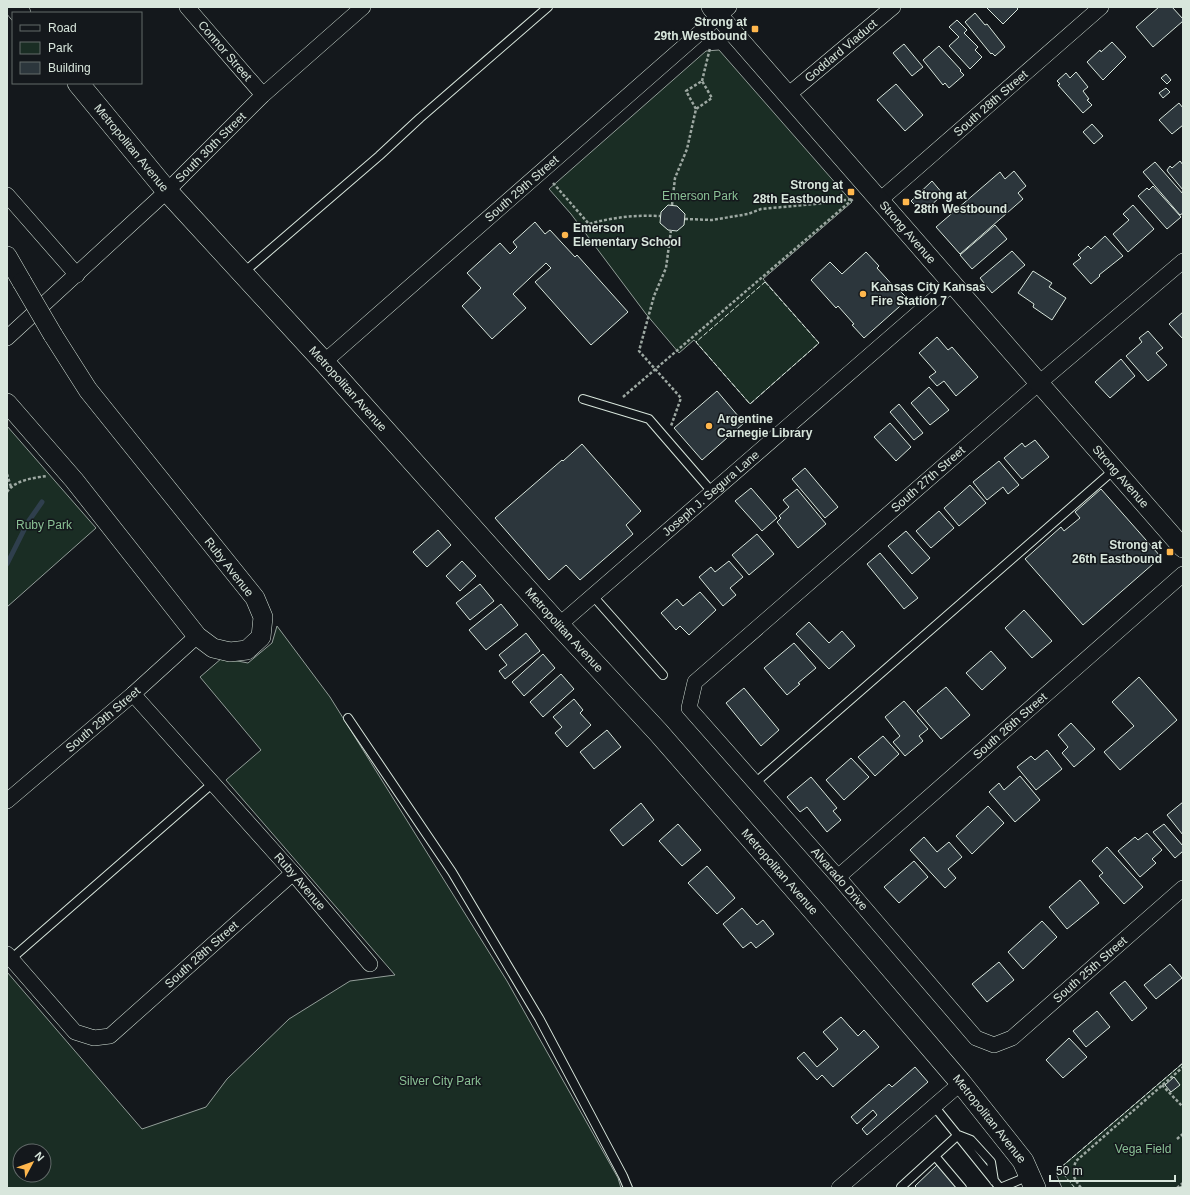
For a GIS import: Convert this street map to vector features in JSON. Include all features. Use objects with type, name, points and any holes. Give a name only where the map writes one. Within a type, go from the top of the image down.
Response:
[{"type":"main road","name":"Metropolitan Avenue","points":[[79,84],[167,191],[324,362],[658,732],[818,916],[961,1083],[1023,1161],[1032,1182]]},
{"type":"street","name":"Connor Street","points":[[187,7],[263,95]]},
{"type":"street","name":"South 30th Street","points":[[7,338],[167,191],[263,95],[364,7]]},
{"type":"street","name":"Goddard Viaduct","points":[[788,95],[892,7]]},
{"type":"street","name":"South 28th Street","points":[[880,200],[1101,7]]},
{"type":"street","name":"Strong Avenue","points":[[720,10],[788,95],[1183,548]]},
{"type":"street","name":"South 29th Street","points":[[324,362],[720,10]]},
{"type":"street","points":[[7,195],[77,275]]},
{"type":"street","name":"Ruby Avenue","points":[[7,256],[53,335],[88,390],[255,598],[263,617],[261,636],[247,650],[230,652],[213,648],[197,636],[74,480],[7,403]]},
{"type":"street","name":"South 27th Street","points":[[689,708],[695,682],[1039,383],[1183,261]]},
{"type":"street","name":"Joseph J. Segura Lane","points":[[560,625],[953,283]]},
{"type":"street","name":"South 26th Street","points":[[838,877],[1183,574]]},
{"type":"street","name":"South 29th Street","points":[[7,801],[133,694],[197,636]]},
{"type":"street","name":"Ruby Avenue","points":[[133,694],[293,873],[370,964]]},
{"type":"street","name":"Alvarado Drive","points":[[689,708],[838,877],[976,1038],[994,1045]]},
{"type":"street","name":"South 28th Street","points":[[9,956],[75,1032],[94,1038],[110,1036],[293,873]]},
{"type":"street","name":"South 25th Street","points":[[994,1045],[1012,1038],[1183,888]]},
{"type":"street","points":[[839,1188],[961,1083]]},
{"type":"lane","points":[[243,273],[379,156],[420,118],[548,7]]},
{"type":"lane","points":[[583,399],[649,419],[713,493]]},
{"type":"lane","points":[[755,783],[1115,469]]},
{"type":"lane","points":[[593,596],[663,675]]},
{"type":"lane","points":[[348,718],[460,884],[539,1018],[616,1162],[628,1188]]},
{"type":"lane","points":[[9,956],[213,783]]},
{"type":"lane","points":[[934,1106],[1000,1188],[1032,1182]]},
{"type":"lane","points":[[902,1188],[901,1187],[958,1135]]},
{"type":"lane","points":[[935,1156],[962,1188]]},
{"type":"path","points":[[696,109],[686,92],[702,81],[710,48]]},
{"type":"path","points":[[672,206],[676,178],[687,149],[696,109],[712,98],[702,81]]},
{"type":"path","points":[[553,183],[589,224],[605,219],[627,216],[660,216]]},
{"type":"path","points":[[622,397],[853,199],[761,209],[748,214],[712,220],[685,219]]},
{"type":"path","points":[[670,430],[681,398],[639,351],[654,296],[666,268],[671,230]]},
{"type":"path","points":[[7,474],[10,487]]},
{"type":"path","points":[[7,492],[10,487],[25,480],[53,474]]},
{"type":"path","points":[[1081,1188],[1074,1178],[1072,1171],[1076,1161],[1183,1067]]},
{"type":"path","points":[[1162,1085],[1183,1107]]},
{"type":"path","points":[[1177,1139],[1183,1134]]},
{"type":"path","points":[[1177,1188],[1183,1183]]},
{"type":"green space","name":"Emerson Park","points":[[719,50],[852,202],[763,279],[819,343],[750,404],[694,340],[679,353],[646,314],[571,214],[549,189],[706,51]]},
{"type":"green space","name":"Ruby Park","points":[[7,426],[96,528],[7,607]]},
{"type":"green space","name":"Silver City Park","points":[[277,626],[330,697],[507,981],[618,1178],[621,1188],[7,1188],[7,972],[142,1129],[206,1107],[227,1079],[289,1019],[350,981],[395,975],[226,780],[261,750],[200,677],[222,658],[248,663],[272,643]]},
{"type":"green space","name":"Vega Field","points":[[1183,1063],[1183,1185],[1180,1188],[1062,1188],[1057,1176],[1059,1169]]},
{"type":"building","points":[[986,7],[1016,7],[1018,9],[1003,24]]},
{"type":"building","points":[[1159,7],[1172,7],[1183,19],[1183,21],[1153,47],[1136,27]]},
{"type":"building","points":[[975,13],[985,25],[987,24],[1005,47],[995,56],[992,53],[991,54],[965,22]]},
{"type":"building","points":[[957,20],[967,30],[964,33],[978,47],[975,50],[982,57],[970,69],[949,46],[959,37],[949,27]]},
{"type":"building","points":[[1112,42],[1126,57],[1103,80],[1087,62],[1100,50],[1101,52]]},
{"type":"building","points":[[904,44],[923,67],[912,76],[893,53]]},
{"type":"building","points":[[939,46],[964,75],[949,88],[945,83],[943,85],[923,60]]},
{"type":"building","points":[[1076,72],[1088,87],[1083,91],[1089,99],[1087,100],[1092,105],[1083,113],[1058,85],[1060,84],[1057,81],[1066,73],[1070,78]]},
{"type":"building","points":[[1166,74],[1171,80],[1167,84],[1161,78]]},
{"type":"building","points":[[896,84],[923,115],[905,131],[877,100]]},
{"type":"building","points":[[1166,88],[1170,92],[1163,98],[1159,93]]},
{"type":"building","points":[[1179,103],[1183,108],[1183,125],[1172,134],[1159,120]]},
{"type":"building","points":[[1092,124],[1103,136],[1094,144],[1083,132]]},
{"type":"building","points":[[1180,161],[1183,165],[1183,190],[1167,170],[1170,166],[1172,168]]},
{"type":"building","points":[[1155,162],[1183,194],[1183,213],[1180,215],[1143,172]]},
{"type":"building","points":[[1014,171],[1026,186],[1018,193],[1023,199],[960,254],[936,227],[1000,172],[1005,179]]},
{"type":"building","points":[[932,181],[943,194],[923,213],[911,201]]},
{"type":"building","points":[[1153,186],[1181,217],[1167,229],[1138,196],[1147,188],[1149,190]]},
{"type":"building","points":[[668,205],[677,206],[685,214],[684,225],[677,231],[668,230],[660,223],[661,212]]},
{"type":"building","points":[[1133,205],[1154,229],[1128,252],[1113,234],[1129,220],[1123,214]]},
{"type":"building","points":[[535,222],[545,234],[550,230],[575,257],[577,255],[628,312],[591,345],[535,282],[551,268],[546,263],[513,294],[526,308],[492,339],[462,306],[481,288],[467,273],[500,243],[510,254],[517,247],[513,242]]},
{"type":"building","points":[[995,225],[1007,239],[972,269],[960,255]]},
{"type":"building","points":[[1105,236],[1123,256],[1099,275],[1100,276],[1091,284],[1073,264],[1081,258],[1078,255],[1088,246],[1091,249]]},
{"type":"building","points":[[1012,251],[1025,265],[992,293],[980,278]]},
{"type":"building","name":"Kansas City Kansas Fire Station 7","points":[[866,252],[879,266],[877,268],[896,289],[897,288],[908,299],[864,338],[838,306],[836,308],[811,280],[830,262],[842,274]]},
{"type":"building","points":[[1033,271],[1052,283],[1049,287],[1066,298],[1052,320],[1033,307],[1034,304],[1018,293]]},
{"type":"building","points":[[1183,312],[1183,339],[1169,324]]},
{"type":"building","points":[[1148,331],[1163,348],[1156,353],[1167,365],[1148,381],[1126,356],[1142,342],[1139,338]]},
{"type":"building","points":[[937,337],[948,350],[952,347],[978,377],[956,396],[944,381],[937,386],[929,377],[936,372],[919,353]]},
{"type":"building","points":[[1121,359],[1135,376],[1110,398],[1095,382]]},
{"type":"building","points":[[929,387],[949,410],[930,425],[911,403]]},
{"type":"building","name":"Argentine Carnegie Library","points":[[717,391],[744,423],[702,460],[674,428]]},
{"type":"building","points":[[899,404],[923,433],[914,440],[890,412]]},
{"type":"building","points":[[890,423],[911,447],[896,461],[874,437]]},
{"type":"building","points":[[1035,440],[1049,457],[1022,479],[1004,458],[1022,443],[1025,447]]},
{"type":"building","points":[[582,444],[641,511],[626,525],[633,534],[580,580],[566,565],[549,580],[495,518]]},
{"type":"building","points":[[999,461],[1019,485],[1008,494],[1003,487],[987,500],[973,482]]},
{"type":"building","points":[[805,468],[838,507],[825,518],[792,479]]},
{"type":"building","points":[[970,485],[986,503],[959,526],[944,508]]},
{"type":"building","points":[[751,488],[777,518],[762,531],[735,501]]},
{"type":"building","points":[[797,489],[826,524],[798,548],[777,522],[781,518],[779,516],[789,507],[783,500]]},
{"type":"building","points":[[1101,489],[1161,557],[1083,625],[1025,559],[1061,527],[1064,531],[1080,518],[1075,512]]},
{"type":"building","points":[[939,511],[954,528],[931,548],[916,531]]},
{"type":"building","points":[[438,530],[451,545],[427,567],[413,552]]},
{"type":"building","points":[[906,531],[930,558],[912,574],[888,546]]},
{"type":"building","points":[[757,534],[774,554],[749,575],[732,555]]},
{"type":"building","points":[[880,553],[918,598],[904,609],[867,564]]},
{"type":"building","points":[[462,561],[476,576],[460,591],[446,576]]},
{"type":"building","points":[[729,561],[743,577],[730,588],[736,595],[723,606],[699,577],[711,567],[715,572]]},
{"type":"building","points":[[480,584],[494,601],[470,620],[456,603]]},
{"type":"building","points":[[700,592],[716,610],[689,635],[680,626],[676,630],[661,613],[677,599],[683,606]]},
{"type":"building","points":[[501,604],[518,625],[486,650],[469,630]]},
{"type":"building","points":[[1024,610],[1052,641],[1032,658],[1005,628]]},
{"type":"building","points":[[809,622],[829,643],[842,631],[855,646],[829,669],[796,634]]},
{"type":"building","points":[[526,633],[540,651],[505,679],[499,671],[507,665],[499,655]]},
{"type":"building","points":[[794,643],[816,668],[798,683],[800,684],[787,695],[764,668]]},
{"type":"building","points":[[991,651],[1006,668],[982,690],[966,673]]},
{"type":"building","points":[[543,654],[555,668],[524,696],[512,682]]},
{"type":"building","points":[[561,674],[574,689],[543,717],[530,702]]},
{"type":"building","points":[[1139,677],[1177,720],[1120,770],[1104,752],[1134,726],[1112,702]]},
{"type":"building","points":[[946,687],[970,715],[941,739],[917,711]]},
{"type":"building","points":[[744,688],[779,730],[761,746],[726,703]]},
{"type":"building","points":[[574,699],[583,710],[580,713],[591,725],[567,747],[555,733],[562,727],[553,717]]},
{"type":"building","points":[[904,701],[928,729],[919,736],[923,741],[905,756],[893,742],[900,736],[885,717]]},
{"type":"building","points":[[1071,723],[1095,749],[1074,767],[1062,753],[1068,747],[1058,735]]},
{"type":"building","points":[[607,730],[621,747],[594,769],[580,752]]},
{"type":"building","points":[[883,736],[899,754],[875,776],[858,757]]},
{"type":"building","points":[[1047,750],[1062,769],[1036,790],[1017,767],[1031,756],[1035,760]]},
{"type":"building","points":[[851,758],[869,777],[844,800],[826,780]]},
{"type":"building","points":[[1020,776],[1040,800],[1015,822],[989,792],[999,783],[1004,790]]},
{"type":"building","points":[[811,777],[837,808],[833,811],[841,820],[827,832],[807,807],[800,812],[787,797]]},
{"type":"building","points":[[1183,802],[1183,835],[1167,815]]},
{"type":"building","points":[[641,803],[654,820],[623,846],[610,830]]},
{"type":"building","points":[[988,806],[1004,823],[972,854],[956,836]]},
{"type":"building","points":[[678,824],[701,850],[682,866],[659,841]]},
{"type":"building","points":[[1164,824],[1183,846],[1183,851],[1175,858],[1153,832]]},
{"type":"building","points":[[1147,833],[1162,850],[1152,859],[1156,863],[1140,877],[1118,851],[1135,837],[1138,840]]},
{"type":"building","points":[[924,837],[937,852],[949,842],[962,857],[948,869],[956,878],[945,888],[910,850]]},
{"type":"building","points":[[1107,847],[1143,887],[1124,904],[1099,876],[1103,873],[1092,861]]},
{"type":"building","points":[[914,861],[928,877],[899,903],[884,887]]},
{"type":"building","points":[[707,866],[735,898],[717,914],[688,883]]},
{"type":"building","points":[[1080,880],[1099,903],[1067,929],[1049,907]]},
{"type":"building","points":[[742,908],[757,925],[763,920],[774,934],[756,948],[751,942],[743,948],[723,924]]},
{"type":"building","points":[[1042,921],[1057,937],[1023,969],[1008,952]]},
{"type":"building","points":[[999,962],[1014,980],[987,1002],[972,984]]},
{"type":"building","points":[[1170,964],[1182,978],[1156,999],[1144,985]]},
{"type":"building","points":[[1125,981],[1147,1008],[1132,1021],[1110,993]]},
{"type":"building","points":[[1097,1011],[1110,1027],[1086,1047],[1073,1031]]},
{"type":"building","points":[[841,1017],[858,1036],[864,1030],[879,1047],[833,1087],[822,1075],[817,1080],[797,1058],[804,1052],[817,1067],[838,1049],[823,1032]]},
{"type":"building","points":[[1069,1038],[1087,1057],[1063,1078],[1046,1060]]},
{"type":"building","points":[[915,1067],[928,1082],[867,1135],[862,1129],[877,1115],[873,1110],[857,1124],[851,1117],[889,1084],[892,1087]]},
{"type":"building","points":[[1174,1077],[1180,1085],[1171,1092],[1165,1085]]},
{"type":"building","points":[[937,1165],[957,1188],[917,1188],[915,1186]]},
{"type":"waterway","points":[[7,564],[28,522],[42,502]]},
{"type":"fence","points":[[765,282],[819,343],[750,404],[696,342],[765,282]]},
{"type":"fence","points":[[1075,1188],[1059,1169],[1183,1063]]},
{"type":"fence","points":[[1179,1188],[1183,1185]]},
{"type":"place","name":"Strong at 29th Westbound","points":[[755,29]]},
{"type":"place","name":"Strong at 28th Eastbound","points":[[851,192]]},
{"type":"place","name":"Strong at 28th Westbound","points":[[906,202]]},
{"type":"place","name":"Emerson Elementary School","points":[[565,235]]},
{"type":"place","name":"Kansas City Kansas Fire Station 7","points":[[863,294]]},
{"type":"place","name":"Argentine Carnegie Library","points":[[709,426]]},
{"type":"place","name":"Strong at 26th Eastbound","points":[[1170,552]]}]
